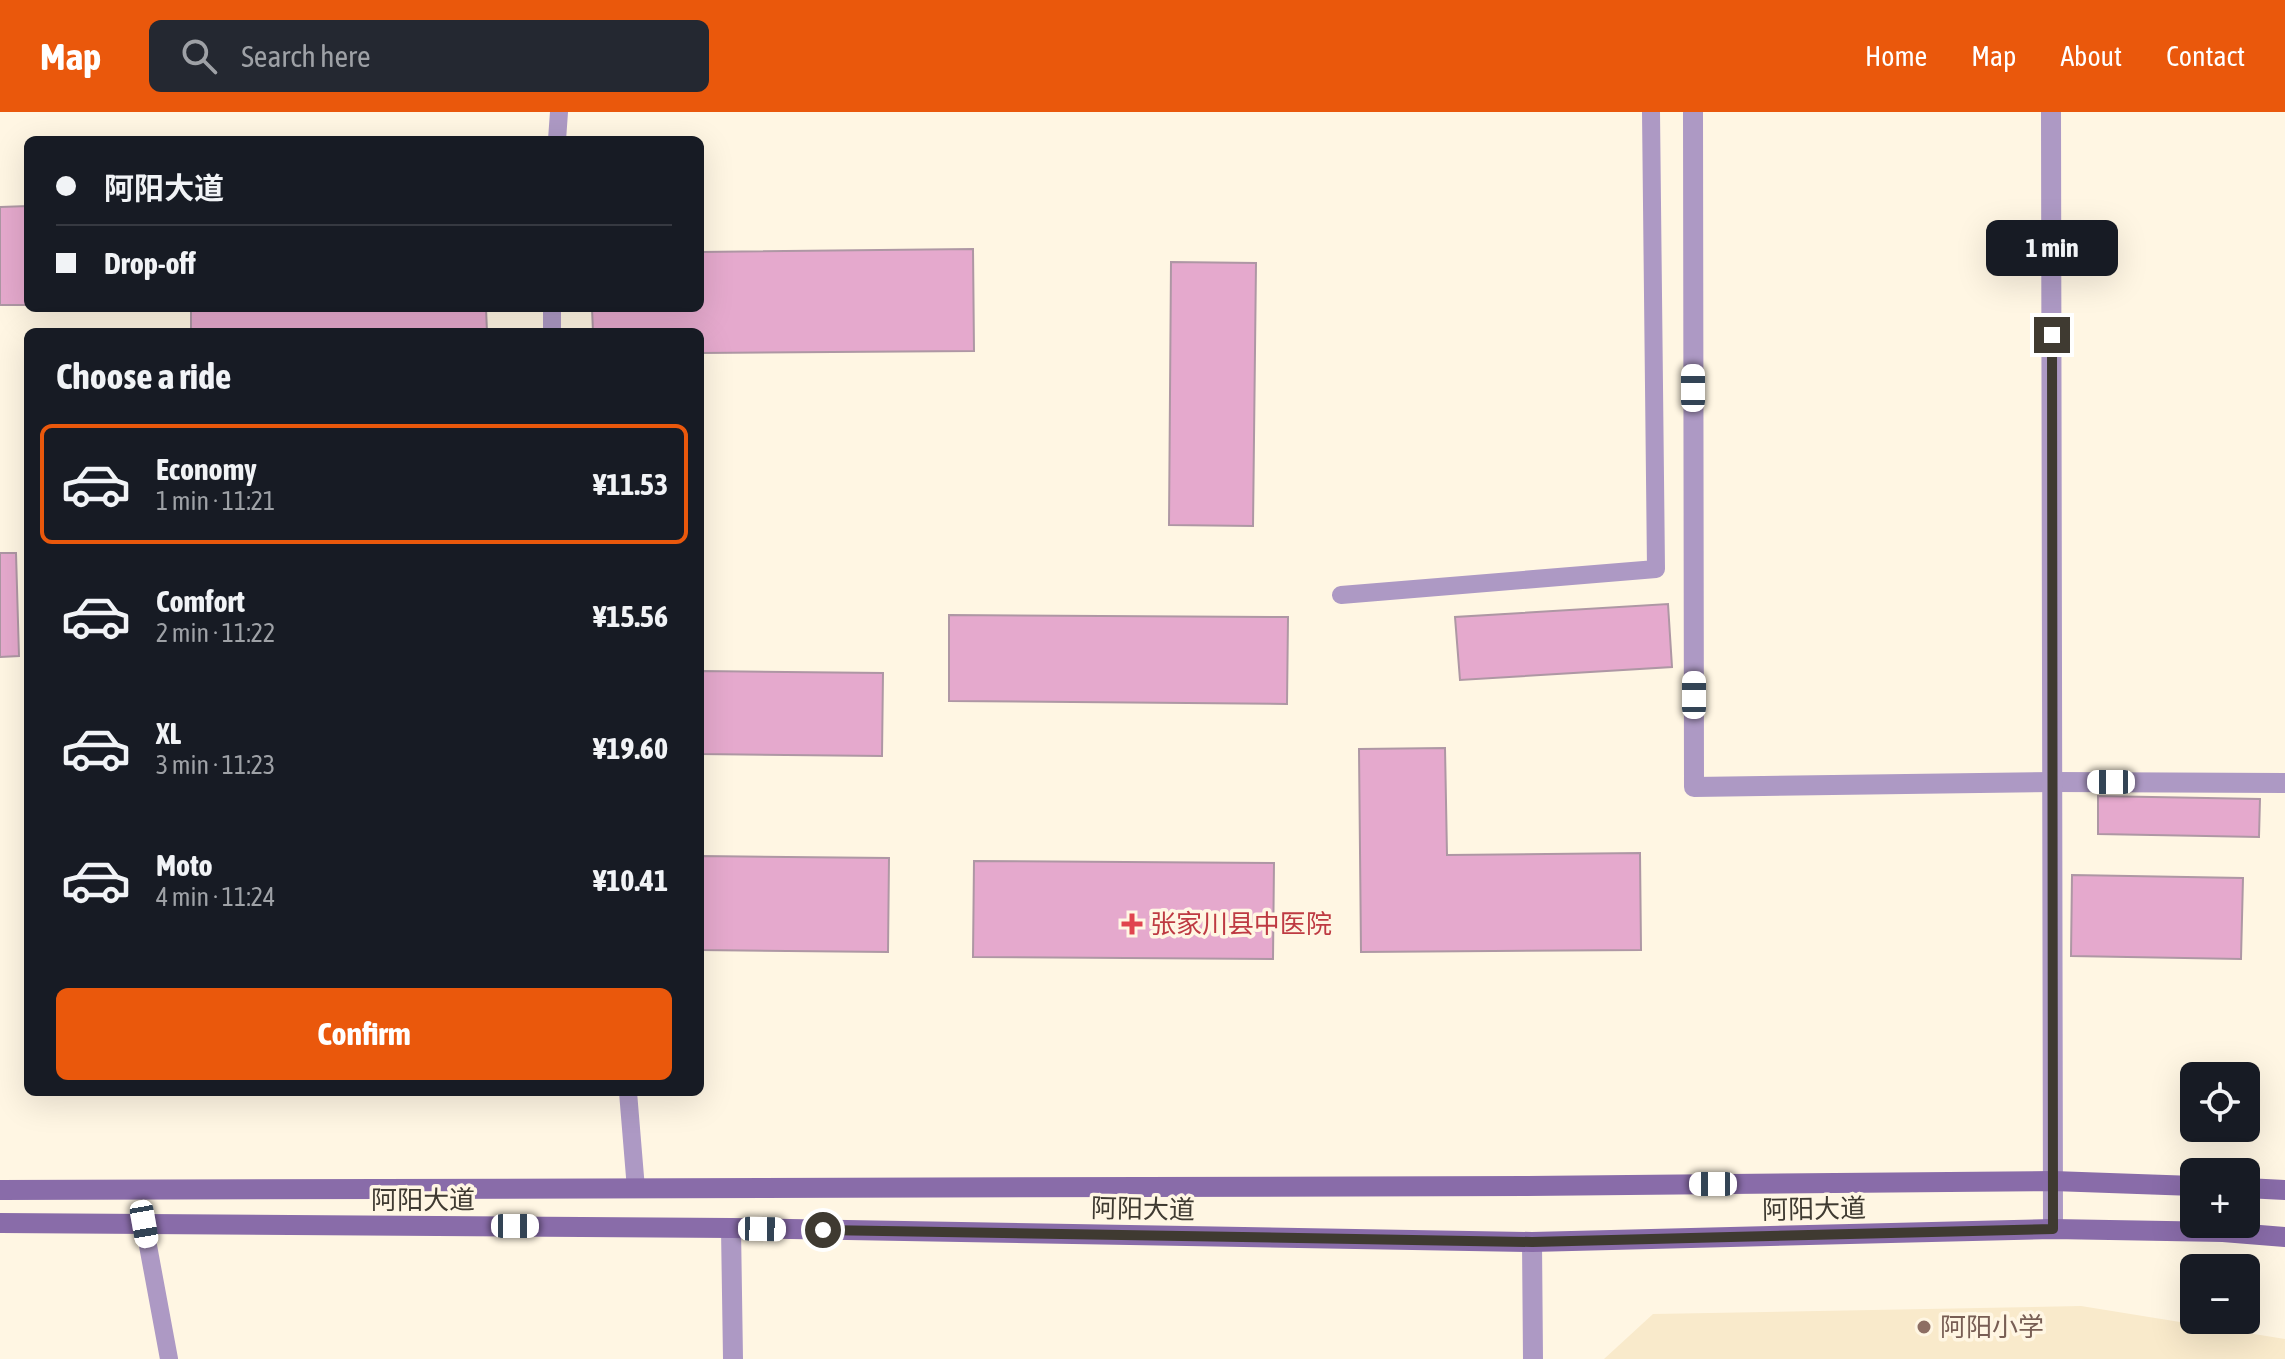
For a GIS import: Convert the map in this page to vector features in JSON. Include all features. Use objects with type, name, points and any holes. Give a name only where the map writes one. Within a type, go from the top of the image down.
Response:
[{"type":"main road","points":[[0,1190],[1527,1186],[2053,1181],[2180,1186]]},
{"type":"main road","points":[[2260,1189],[2285,1190]]},
{"type":"main road","name":"阿阳大道","points":[[0,1223],[731,1228],[1532,1242],[2053,1229],[2223,1232],[2285,1237]]},
{"type":"street","points":[[1693,112],[1694,787],[2054,782],[2285,783]]},
{"type":"street","points":[[2051,112],[2053,1229]]},
{"type":"street","points":[[731,1228],[733,1359]]},
{"type":"street","points":[[1532,1242],[1533,1359]]},
{"type":"lane","points":[[557,136],[559,112]]},
{"type":"lane","points":[[1341,595],[1656,569],[1651,112]]},
{"type":"lane","points":[[628,1096],[636,1189]]},
{"type":"lane","points":[[144,1224],[169,1359]]},
{"type":"shaded area","name":"阿阳小学","points":[[2081,1306],[2180,1322],[2180,1334],[2254,1334],[2285,1339],[2285,1359],[1604,1359],[1653,1314]]},
{"type":"building","points":[[24,206],[24,305],[0,305],[0,207]]},
{"type":"building","points":[[973,249],[974,351],[704,353],[704,328],[593,328],[592,312],[704,312],[704,252]]},
{"type":"building","points":[[1171,262],[1256,263],[1253,526],[1169,525]]},
{"type":"building","points":[[191,312],[486,312],[487,328],[191,328]]},
{"type":"building","points":[[0,553],[16,553],[19,656],[0,657]]},
{"type":"building","points":[[1668,604],[1672,667],[1460,680],[1455,617]]},
{"type":"building","points":[[949,615],[1288,617],[1287,704],[949,701]]},
{"type":"building","points":[[704,671],[883,673],[882,756],[704,754]]},
{"type":"building","points":[[1445,748],[1447,855],[1640,853],[1641,950],[1361,952],[1359,749]]},
{"type":"building","points":[[2098,796],[2260,799],[2259,837],[2098,834]]},
{"type":"building","points":[[704,856],[889,858],[888,952],[704,950]]},
{"type":"building","points":[[974,861],[1274,863],[1273,959],[973,957]]},
{"type":"building","points":[[2072,875],[2243,878],[2241,959],[2071,956]]},
{"type":"place","name":"张家川县中医院","points":[[1132,924]]},
{"type":"place","name":"阿阳小学","points":[[1924,1327]]},
{"type":"route","points":[[823,1230],[1532,1242],[2053,1229],[2052,335]]}]
